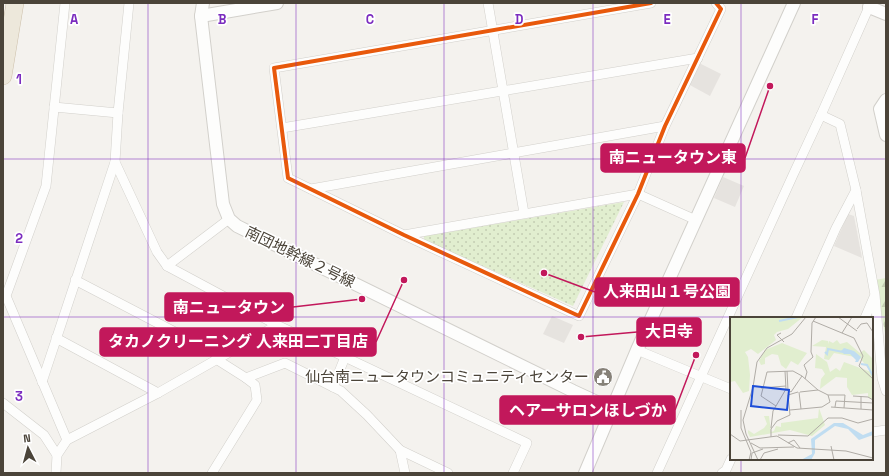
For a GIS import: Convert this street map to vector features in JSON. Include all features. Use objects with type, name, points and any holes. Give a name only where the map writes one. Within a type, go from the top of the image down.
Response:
[{"type":"highway","points":[[3,76],[15,3]]},
{"type":"street","points":[[65,3],[46,186],[6,296],[67,440]]},
{"type":"street","points":[[42,382],[115,162],[118,113],[130,3]]},
{"type":"street","name":"南団地幹線２号線","points":[[204,3],[201,16],[223,204],[229,219],[237,226],[566,388],[612,409]]},
{"type":"street","points":[[201,16],[277,3]]},
{"type":"street","points":[[488,3],[524,213]]},
{"type":"street","points":[[651,3],[274,68],[288,178],[404,235],[579,316],[638,194],[665,126],[721,9],[716,3]]},
{"type":"street","points":[[585,473],[637,350],[794,3]]},
{"type":"street","points":[[658,473],[870,5],[886,14]]},
{"type":"street","points":[[282,128],[698,58]]},
{"type":"street","points":[[886,100],[880,109],[884,119],[886,135]]},
{"type":"street","points":[[54,107],[118,113]]},
{"type":"street","points":[[821,115],[840,124],[856,190],[875,295],[882,378],[886,391]]},
{"type":"street","points":[[311,189],[665,126]]},
{"type":"street","points":[[115,162],[157,252],[167,266],[278,325],[527,443],[513,473]]},
{"type":"street","points":[[796,317],[836,228],[856,190]]},
{"type":"street","points":[[404,235],[638,194],[696,220]]},
{"type":"street","points":[[167,266],[229,219]]},
{"type":"street","points":[[75,280],[218,358],[255,385],[257,400],[212,473]]},
{"type":"street","points":[[865,317],[875,295]]},
{"type":"street","points":[[56,473],[57,455],[67,440],[158,393],[278,325]]},
{"type":"street","points":[[56,338],[158,393]]},
{"type":"street","points":[[637,350],[730,389]]},
{"type":"street","points":[[333,387],[344,357]]},
{"type":"street","points":[[246,378],[285,363],[341,391],[367,414],[400,450],[448,473]]},
{"type":"street","points":[[3,403],[44,435],[57,455]]},
{"type":"street","points":[[873,432],[886,430]]},
{"type":"street","points":[[400,450],[405,473]]},
{"type":"street","points":[[722,473],[726,470],[731,460]]},
{"type":"green space","points":[[624,202],[573,306],[424,240],[424,236]]},
{"type":"green space","points":[[886,278],[886,338],[875,280]]},
{"type":"shaded area","points":[[699,63],[721,74],[710,96],[688,84]]},
{"type":"shaded area","points":[[723,177],[744,186],[735,207],[714,198]]},
{"type":"shaded area","points":[[848,214],[854,216],[862,258],[834,246]]},
{"type":"shaded area","points":[[552,316],[573,325],[564,343],[543,334]]},
{"type":"cycle path","points":[[651,3],[274,68],[288,178],[404,235],[579,316],[638,194],[665,126],[721,9],[716,3]]},
{"type":"place","name":"南ニュータウン東","points":[[770,86]]},
{"type":"place","name":"人来田山１号公園","points":[[544,273]]},
{"type":"place","name":"タカノクリーニング 人来田二丁目店","points":[[404,280]]},
{"type":"place","name":"南ニュータウン","points":[[362,299]]},
{"type":"place","name":"大日寺","points":[[581,337]]},
{"type":"place","name":"ヘアーサロンほしづか","points":[[696,355]]},
{"type":"place","name":"仙台南ニュータウンコミュニティセンター","points":[[603,377]]}]
